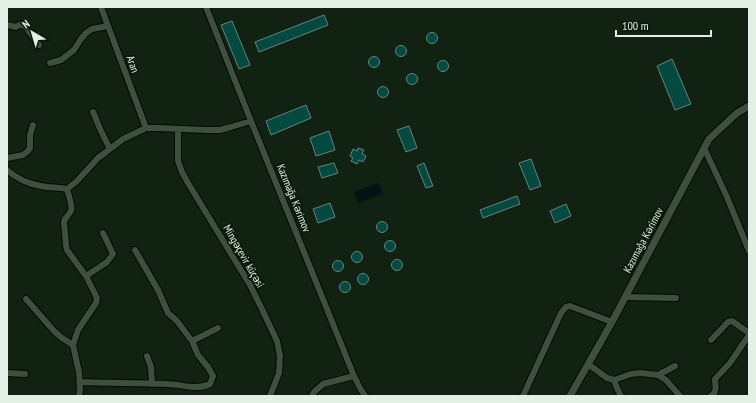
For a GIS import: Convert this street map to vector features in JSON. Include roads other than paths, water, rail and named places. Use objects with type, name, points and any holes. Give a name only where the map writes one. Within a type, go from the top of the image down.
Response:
[{"type":"street","name":"Aran","points":[[101,7],[146,128]]},
{"type":"street","name":"Kazımağa Kərimov","points":[[206,7],[250,121],[354,376],[365,396]]},
{"type":"street","points":[[7,25],[16,26],[21,24],[25,26],[39,45]]},
{"type":"street","points":[[50,62],[61,60],[74,50],[86,33],[92,29],[108,26]]},
{"type":"street","name":"Kazımağa Kərimov","points":[[570,396],[612,322],[710,139],[737,113],[749,106]]},
{"type":"street","points":[[93,112],[110,149]]},
{"type":"street","points":[[7,170],[22,180],[41,186],[67,189],[77,181],[98,158],[123,139],[146,128],[220,130],[231,128],[250,121]]},
{"type":"street","points":[[7,158],[22,155],[28,151],[30,148],[30,135],[33,125]]},
{"type":"street","name":"Mingəçevir küçəsi","points":[[178,129],[178,161],[182,172],[250,285],[262,307],[276,341],[280,356],[279,373],[270,396]]},
{"type":"street","points":[[705,150],[749,251]]},
{"type":"street","points":[[67,189],[72,208],[64,222],[67,250],[86,276],[97,298],[96,303],[78,330],[73,345],[79,372],[79,396]]},
{"type":"street","points":[[86,276],[107,262],[113,254],[104,233]]},
{"type":"street","points":[[80,382],[170,384],[198,388],[205,387],[210,384],[213,376],[208,367],[198,355],[192,341],[168,313],[158,290],[135,250]]},
{"type":"street","points":[[625,298],[676,298]]},
{"type":"street","points":[[26,299],[54,331],[73,345]]},
{"type":"street","points":[[523,396],[561,313],[566,307],[570,306],[612,322]]},
{"type":"street","points":[[710,340],[728,322],[732,321],[749,334],[730,363],[715,379],[716,391],[711,396]]},
{"type":"street","points":[[192,341],[218,328]]},
{"type":"street","points":[[147,356],[151,367],[152,384]]},
{"type":"street","points":[[588,364],[607,378],[614,380],[631,374],[641,373],[658,375],[666,380],[680,396]]},
{"type":"street","points":[[658,375],[675,366]]},
{"type":"street","points":[[7,373],[26,374]]},
{"type":"street","points":[[312,396],[314,392],[323,384],[354,376]]},
{"type":"street","points":[[614,380],[616,388],[621,396]]}]
